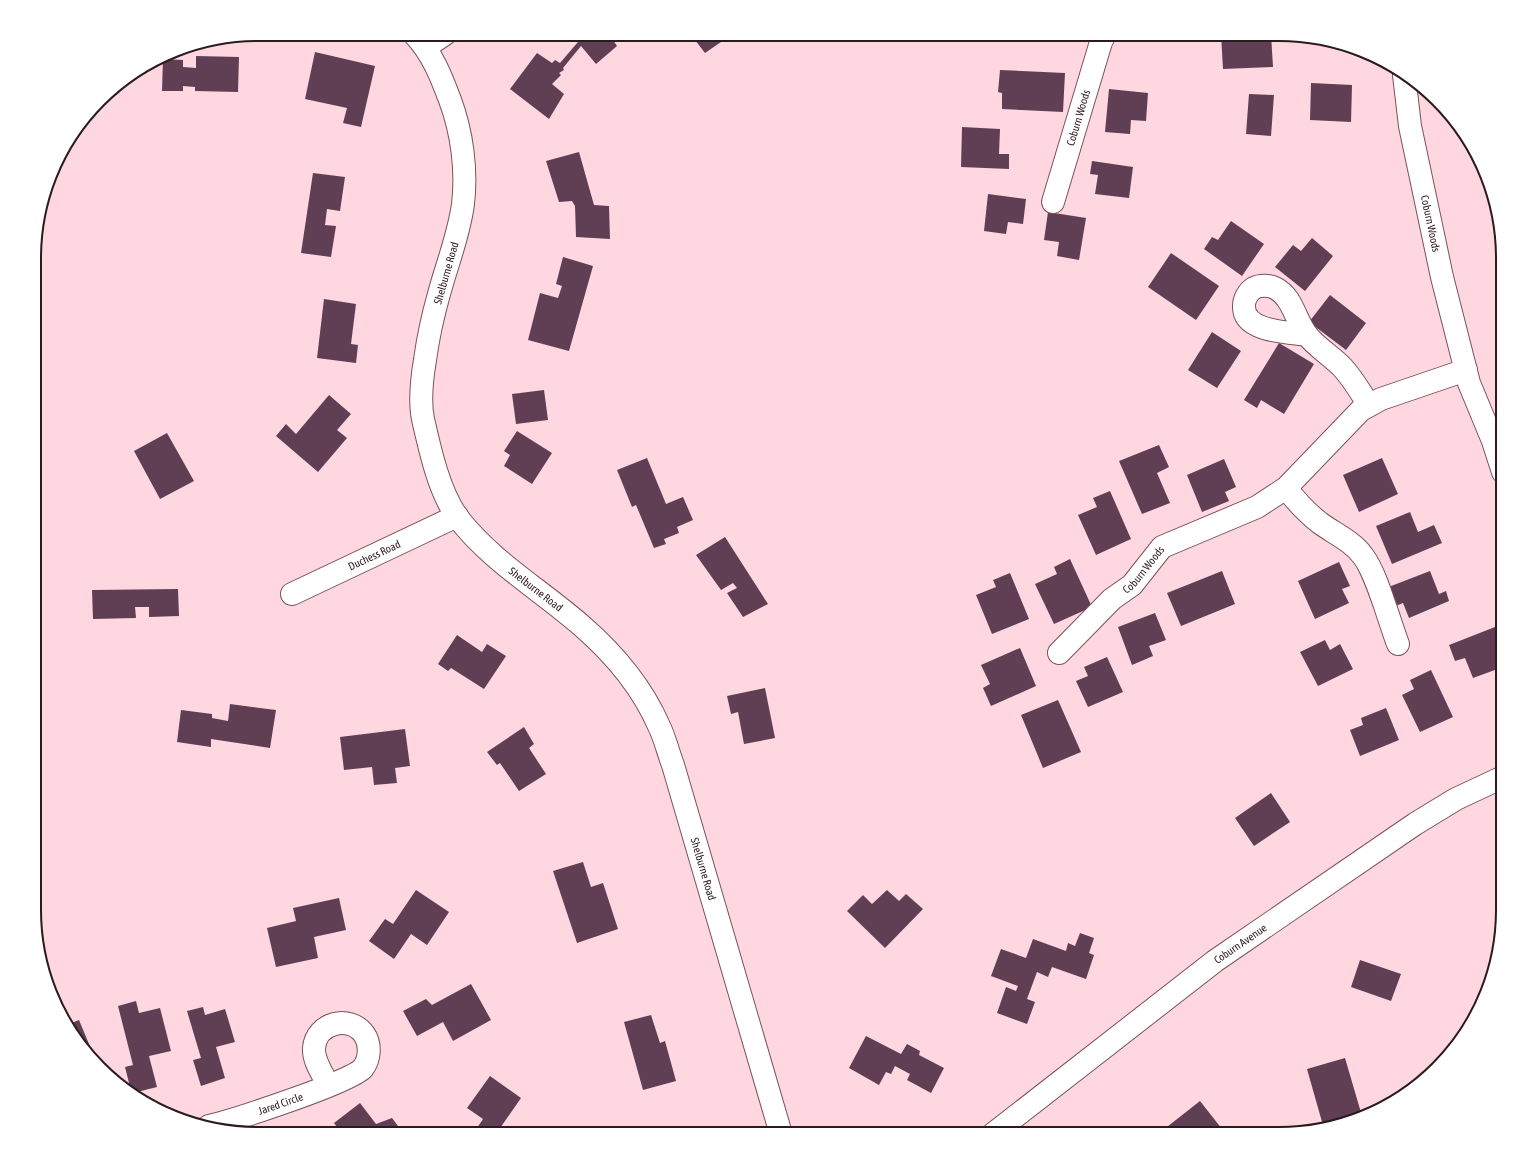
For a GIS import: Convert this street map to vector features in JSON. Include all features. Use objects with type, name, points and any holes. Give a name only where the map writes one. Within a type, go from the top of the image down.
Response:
[{"type":"street","name":"Shelburne Road","points":[[421,41],[440,73],[455,114],[464,173],[463,204],[455,243],[439,294],[427,344],[422,380],[422,415],[430,450],[441,485],[457,516],[479,541],[503,564],[581,626],[615,658],[639,690],[659,725],[673,765],[779,1127]]},
{"type":"street","name":"Coburn Woods","points":[[1053,202],[1102,41]]},
{"type":"street","name":"Coburn Woods","points":[[1405,82],[1410,126],[1442,277],[1469,383],[1496,435]]},
{"type":"street","points":[[1307,335],[1343,369],[1369,405]]},
{"type":"street","name":"Coburn Woods","points":[[1059,653],[1112,599],[1132,585],[1162,547],[1257,507],[1286,488],[1361,410],[1369,405],[1418,385],[1466,370]]},
{"type":"street","points":[[1286,488],[1300,506],[1321,523],[1349,541],[1364,557],[1398,644]]},
{"type":"street","name":"Duchess Road","points":[[292,594],[457,516]]},
{"type":"street","name":"Coburn Avenue","points":[[1002,1127],[1215,961],[1415,824],[1456,799],[1496,780]]},
{"type":"street","name":"Jared Circle","points":[[218,1123],[265,1109],[328,1085]]},
{"type":"building","points":[[577,41],[614,41],[617,46],[596,64],[581,46],[563,68],[564,70],[559,73],[561,75],[552,84],[564,94],[549,119],[510,89],[537,53],[552,63],[555,60],[560,63]]},
{"type":"building","points":[[696,41],[720,41],[721,42],[705,53]]},
{"type":"building","points":[[1221,41],[1271,41],[1273,67],[1223,69]]},
{"type":"building","points":[[315,52],[375,66],[361,127],[343,123],[347,108],[305,99]]},
{"type":"building","points":[[196,56],[239,57],[238,92],[195,91],[195,87],[183,86],[183,91],[162,91],[163,63],[171,59],[183,60],[183,67],[196,68]]},
{"type":"building","points":[[1000,70],[1065,73],[1063,112],[1002,109],[1002,93],[998,92]]},
{"type":"building","points":[[1311,83],[1352,85],[1351,122],[1310,120]]},
{"type":"building","points":[[1109,89],[1148,93],[1146,121],[1131,120],[1130,134],[1105,132]]},
{"type":"building","points":[[1249,94],[1274,95],[1271,136],[1246,134]]},
{"type":"building","points":[[962,127],[1000,129],[999,154],[1009,154],[1009,169],[961,167]]},
{"type":"building","points":[[579,152],[594,205],[609,206],[610,239],[576,237],[575,206],[572,201],[559,202],[546,161]]},
{"type":"building","points":[[1092,161],[1133,167],[1129,198],[1095,194],[1098,175],[1090,174]]},
{"type":"building","points":[[313,173],[345,177],[340,211],[327,209],[325,225],[336,226],[331,257],[301,253]]},
{"type":"building","points":[[988,194],[1026,199],[1023,224],[1008,222],[1006,234],[984,231]]},
{"type":"building","points":[[1048,212],[1086,218],[1079,260],[1057,256],[1059,242],[1044,240]]},
{"type":"building","points":[[1231,221],[1264,244],[1242,276],[1204,249],[1212,237],[1218,240]]},
{"type":"building","points":[[1312,238],[1333,256],[1305,291],[1275,267],[1293,245],[1301,251]]},
{"type":"building","points":[[1171,253],[1219,286],[1196,320],[1148,287]]},
{"type":"building","points":[[563,257],[593,266],[569,351],[528,340],[540,293],[558,298],[562,286],[556,284]]},
{"type":"building","points":[[1330,295],[1366,323],[1346,350],[1309,322]]},
{"type":"building","points":[[324,299],[356,304],[351,344],[358,345],[356,363],[317,358]]},
{"type":"building","points":[[1212,332],[1241,351],[1217,388],[1188,370]]},
{"type":"building","points":[[1279,343],[1314,364],[1284,414],[1261,400],[1257,408],[1244,400]]},
{"type":"building","points":[[544,390],[548,420],[516,424],[512,394]]},
{"type":"building","points":[[329,395],[351,414],[337,430],[347,438],[318,472],[276,436],[286,424],[296,434]]},
{"type":"building","points":[[517,431],[552,453],[532,484],[504,466],[510,455],[504,451]]},
{"type":"building","points":[[167,433],[194,481],[160,499],[134,451]]},
{"type":"building","points":[[1159,445],[1169,467],[1157,473],[1170,503],[1142,514],[1119,461]]},
{"type":"building","points":[[647,458],[666,504],[683,497],[693,520],[677,527],[679,533],[664,539],[666,544],[654,548],[636,505],[632,507],[617,470]]},
{"type":"building","points":[[1382,458],[1398,494],[1359,512],[1343,475]]},
{"type":"building","points":[[1224,459],[1236,487],[1225,492],[1229,501],[1202,512],[1187,475]]},
{"type":"building","points":[[1110,491],[1131,539],[1096,555],[1078,515],[1097,507],[1093,498]]},
{"type":"building","points":[[1410,512],[1418,532],[1434,525],[1442,543],[1392,564],[1376,526]]},
{"type":"building","points":[[725,537],[768,604],[743,617],[727,593],[737,588],[733,583],[721,590],[696,555]]},
{"type":"building","points":[[1070,559],[1092,607],[1054,624],[1035,584],[1057,574],[1054,567]]},
{"type":"building","points":[[1339,562],[1350,586],[1342,589],[1349,603],[1315,619],[1298,581]]},
{"type":"building","points":[[1222,571],[1235,604],[1181,626],[1167,593]]},
{"type":"building","points":[[1430,571],[1439,594],[1446,591],[1449,601],[1409,618],[1403,603],[1393,607],[1386,588]]},
{"type":"building","points":[[1010,573],[1029,619],[992,634],[976,595],[996,587],[993,580]]},
{"type":"building","points":[[178,589],[179,616],[149,617],[149,607],[135,607],[136,618],[93,619],[92,590]]},
{"type":"building","points":[[1155,613],[1166,640],[1149,646],[1153,656],[1132,665],[1118,627]]},
{"type":"building","points":[[1495,627],[1496,670],[1473,678],[1465,658],[1455,661],[1449,645]]},
{"type":"building","points":[[457,635],[482,652],[487,644],[506,656],[484,689],[451,668],[448,671],[438,664]]},
{"type":"building","points":[[1325,640],[1330,650],[1340,644],[1353,669],[1318,686],[1300,652]]},
{"type":"building","points":[[1020,648],[1036,686],[991,706],[983,688],[990,684],[981,665]]},
{"type":"building","points":[[1107,657],[1123,692],[1088,707],[1076,681],[1088,676],[1084,667]]},
{"type":"building","points":[[1431,670],[1453,717],[1420,732],[1402,695],[1414,689],[1410,680]]},
{"type":"building","points":[[765,688],[775,738],[744,744],[738,712],[731,714],[727,696]]},
{"type":"building","points":[[1058,700],[1081,752],[1043,768],[1021,715]]},
{"type":"building","points":[[230,704],[276,710],[270,748],[211,739],[211,747],[177,742],[181,710],[212,714],[212,718],[228,721]]},
{"type":"building","points":[[1386,708],[1399,740],[1360,756],[1350,730],[1363,725],[1361,718]]},
{"type":"building","points":[[524,727],[534,744],[529,748],[546,774],[519,791],[500,763],[497,765],[487,752]]},
{"type":"building","points":[[405,729],[410,766],[395,768],[397,783],[374,785],[372,767],[344,770],[340,737]]},
{"type":"building","points":[[1271,793],[1290,822],[1254,846],[1235,818]]},
{"type":"building","points":[[583,862],[591,887],[603,883],[618,929],[577,943],[553,871]]},
{"type":"building","points":[[416,890],[449,912],[427,945],[411,934],[394,959],[369,941],[385,919],[393,924]]},
{"type":"building","points":[[887,890],[899,901],[906,894],[923,909],[885,948],[847,911],[863,895],[872,904]]},
{"type":"building","points":[[339,898],[346,930],[314,937],[318,958],[276,967],[267,928],[296,921],[293,908]]},
{"type":"building","points":[[1080,933],[1094,938],[1089,953],[1094,955],[1086,979],[1052,967],[1048,977],[1037,972],[1027,999],[1035,1002],[1027,1024],[997,1013],[1006,987],[1016,991],[1018,986],[991,976],[1001,949],[1026,958],[1033,939],[1066,951],[1068,943],[1075,946]]},
{"type":"building","points":[[1360,960],[1401,974],[1391,1001],[1351,987]]},
{"type":"building","points":[[471,984],[491,1020],[453,1041],[443,1022],[417,1036],[403,1011],[426,999],[432,1005]]},
{"type":"building","points":[[136,1001],[139,1013],[160,1008],[171,1051],[149,1056],[157,1087],[140,1091],[129,1084],[125,1067],[133,1065],[118,1006]]},
{"type":"building","points":[[203,1007],[205,1015],[225,1009],[235,1042],[216,1047],[225,1078],[201,1086],[193,1060],[201,1058],[187,1011]]},
{"type":"building","points":[[651,1015],[660,1043],[665,1041],[676,1081],[643,1090],[624,1022]]},
{"type":"building","points":[[79,1020],[90,1047],[86,1042],[73,1022]]},
{"type":"building","points":[[866,1036],[901,1054],[907,1044],[920,1051],[919,1055],[944,1068],[931,1093],[907,1080],[910,1074],[895,1066],[891,1074],[886,1072],[879,1085],[849,1068]]},
{"type":"building","points":[[1345,1058],[1360,1111],[1335,1120],[1322,1123],[1307,1069]]},
{"type":"building","points":[[490,1076],[521,1098],[501,1127],[478,1127],[483,1119],[467,1108]]},
{"type":"building","points":[[1200,1101],[1220,1127],[1167,1127]]},
{"type":"building","points":[[360,1103],[376,1124],[392,1118],[399,1127],[337,1127],[334,1123]]}]
